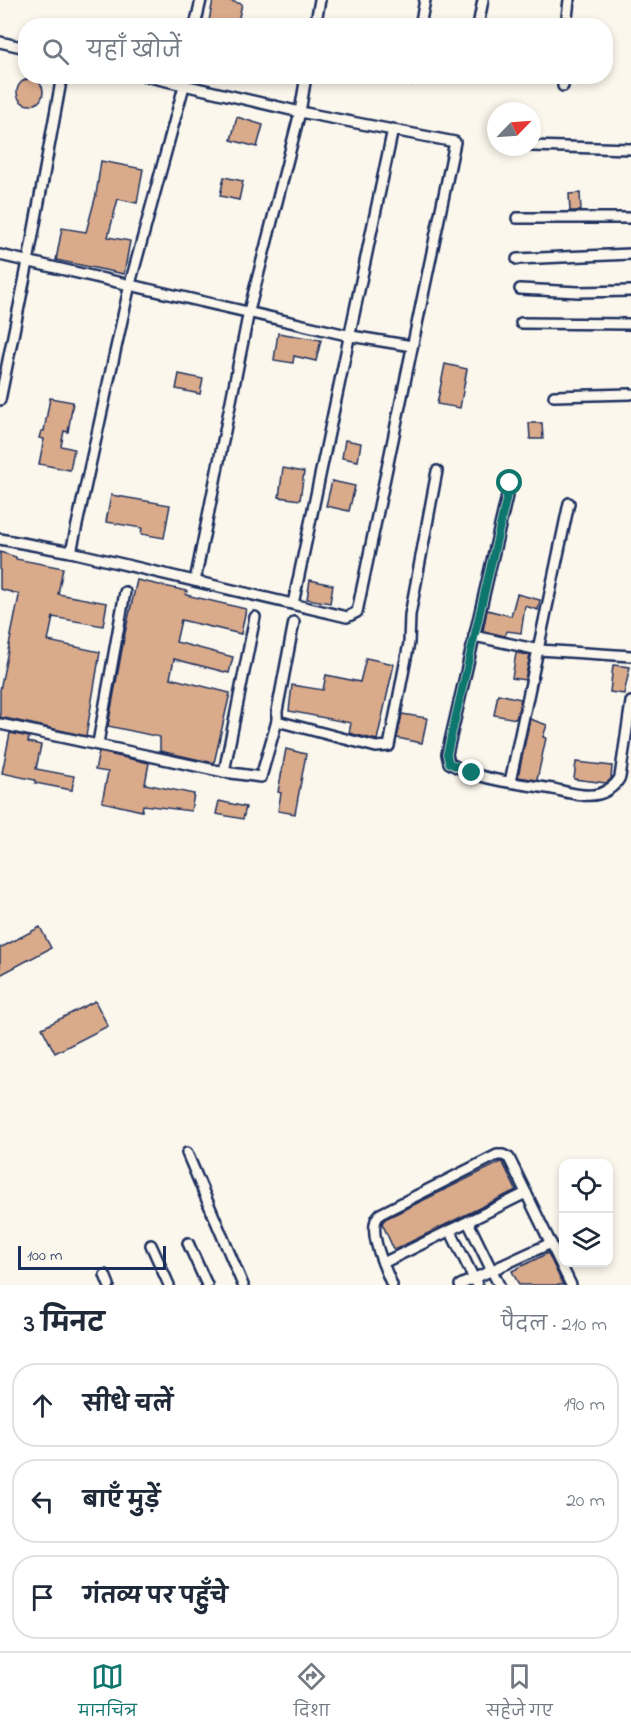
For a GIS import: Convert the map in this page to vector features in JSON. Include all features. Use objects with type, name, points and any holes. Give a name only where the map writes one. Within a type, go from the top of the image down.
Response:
[{"type":"street","points":[[197,18],[201,0]]},
{"type":"street","points":[[317,18],[320,0]]},
{"type":"street","points":[[422,18],[425,0]]},
{"type":"street","points":[[480,18],[483,0]]},
{"type":"street","points":[[567,18],[569,0]]},
{"type":"street","points":[[0,42],[18,46]]},
{"type":"street","points":[[0,400],[61,84]]},
{"type":"street","points":[[0,539],[71,552],[347,617],[357,612],[455,142],[300,112],[176,84]]},
{"type":"street","points":[[195,581],[249,311],[300,112],[305,84]]},
{"type":"street","points":[[71,552],[130,284],[184,86]]},
{"type":"street","points":[[293,604],[393,129]]},
{"type":"street","points":[[541,146],[631,149]]},
{"type":"street","points":[[518,219],[631,218]]},
{"type":"street","points":[[518,259],[631,254]]},
{"type":"street","points":[[0,255],[351,336],[412,346]]},
{"type":"street","points":[[520,289],[578,292],[631,291]]},
{"type":"street","points":[[521,323],[631,324]]},
{"type":"street","points":[[554,396],[631,394]]},
{"type":"street","points":[[277,722],[376,747],[389,746],[409,643],[410,615],[437,471]]},
{"type":"street","points":[[510,483],[447,759],[449,763],[490,779],[582,794],[598,794],[618,782],[627,758],[631,707]]},
{"type":"street","points":[[510,782],[569,503]]},
{"type":"street","points":[[98,743],[125,592]]},
{"type":"street","points":[[224,772],[255,617]]},
{"type":"street","points":[[0,723],[224,772],[261,777],[277,722],[277,711],[294,622]]},
{"type":"street","points":[[474,636],[539,650],[631,656]]},
{"type":"street","points":[[187,1153],[243,1285]]},
{"type":"street","points":[[392,1285],[373,1229],[375,1219],[380,1214],[498,1155],[503,1155],[509,1158],[571,1285]]},
{"type":"street","points":[[383,1263],[526,1193]]},
{"type":"street","points":[[468,1222],[499,1285]]},
{"type":"street","points":[[450,1230],[476,1282]]},
{"type":"street","points":[[460,1285],[476,1282],[492,1270],[551,1242]]},
{"type":"street","points":[[188,1243],[207,1285]]},
{"type":"street","points":[[151,1245],[170,1285]]},
{"type":"street","points":[[105,1275],[109,1285]]},
{"type":"building","points":[[213,0],[227,0],[242,4],[239,18],[210,18]]},
{"type":"building","points":[[20,84],[40,84],[42,97],[35,104],[25,104],[18,97],[17,92]]},
{"type":"building","points":[[237,117],[263,125],[257,147],[231,140]]},
{"type":"building","points":[[101,161],[143,169],[137,203],[118,199],[108,237],[130,241],[124,274],[56,260],[62,228],[86,232],[96,195]]},
{"type":"building","points":[[224,177],[243,181],[239,200],[220,196]]},
{"type":"building","points":[[580,193],[581,211],[570,211],[569,194]]},
{"type":"building","points":[[278,333],[321,340],[316,361],[294,356],[293,363],[274,360]]},
{"type":"building","points":[[445,364],[467,369],[460,408],[437,404]]},
{"type":"building","points":[[179,374],[203,379],[200,394],[176,389]]},
{"type":"building","points":[[50,398],[73,402],[68,432],[64,431],[61,446],[74,449],[70,470],[39,464],[44,439],[39,438],[41,431],[44,431]]},
{"type":"building","points":[[529,423],[542,423],[543,439],[530,439]]},
{"type":"building","points":[[345,440],[361,443],[358,461],[342,458]]},
{"type":"building","points":[[283,468],[304,472],[300,500],[279,497]]},
{"type":"building","points":[[332,481],[355,486],[349,511],[326,506]]},
{"type":"building","points":[[111,495],[170,505],[164,538],[141,534],[142,528],[106,522]]},
{"type":"building","points":[[0,552],[16,557],[16,559],[63,568],[58,594],[107,603],[103,626],[53,617],[48,641],[100,652],[86,736],[0,717],[0,690],[19,596],[0,589]]},
{"type":"building","points":[[137,580],[187,591],[186,595],[246,609],[241,634],[181,620],[176,642],[233,657],[229,673],[174,659],[170,678],[230,693],[214,763],[160,751],[160,737],[108,726]]},
{"type":"building","points":[[310,580],[333,585],[330,603],[307,599]]},
{"type":"building","points":[[517,594],[540,600],[538,610],[525,606],[521,633],[507,631],[505,636],[483,631],[487,610],[511,616]]},
{"type":"building","points":[[516,653],[530,655],[525,680],[512,678]]},
{"type":"building","points":[[366,658],[394,664],[377,740],[349,733],[351,723],[289,711],[292,685],[323,690],[326,675],[360,682]]},
{"type":"building","points":[[613,665],[630,667],[624,694],[610,692]]},
{"type":"building","points":[[498,694],[521,699],[516,719],[494,715]]},
{"type":"building","points":[[402,714],[427,718],[422,743],[397,738]]},
{"type":"building","points":[[530,719],[547,725],[537,780],[518,777]]},
{"type":"building","points":[[10,733],[29,737],[28,742],[41,745],[36,769],[74,776],[72,790],[35,783],[35,780],[2,773]]},
{"type":"building","points":[[286,749],[306,754],[295,814],[278,811],[281,793],[278,792]]},
{"type":"building","points":[[99,752],[149,763],[145,784],[194,794],[191,811],[143,805],[142,811],[102,802],[108,772],[95,770]]},
{"type":"building","points":[[576,762],[612,766],[611,779],[606,783],[574,779]]},
{"type":"building","points":[[219,801],[246,807],[243,819],[216,814]]},
{"type":"building","points":[[40,927],[51,948],[0,975],[0,948]]},
{"type":"building","points":[[95,1001],[108,1026],[55,1053],[42,1028]]},
{"type":"building","points":[[501,1162],[516,1190],[394,1250],[382,1223],[385,1219]]},
{"type":"building","points":[[548,1253],[563,1285],[519,1285],[512,1271]]},
{"type":"route","points":[[472,773],[449,763],[447,754],[510,483]]}]
